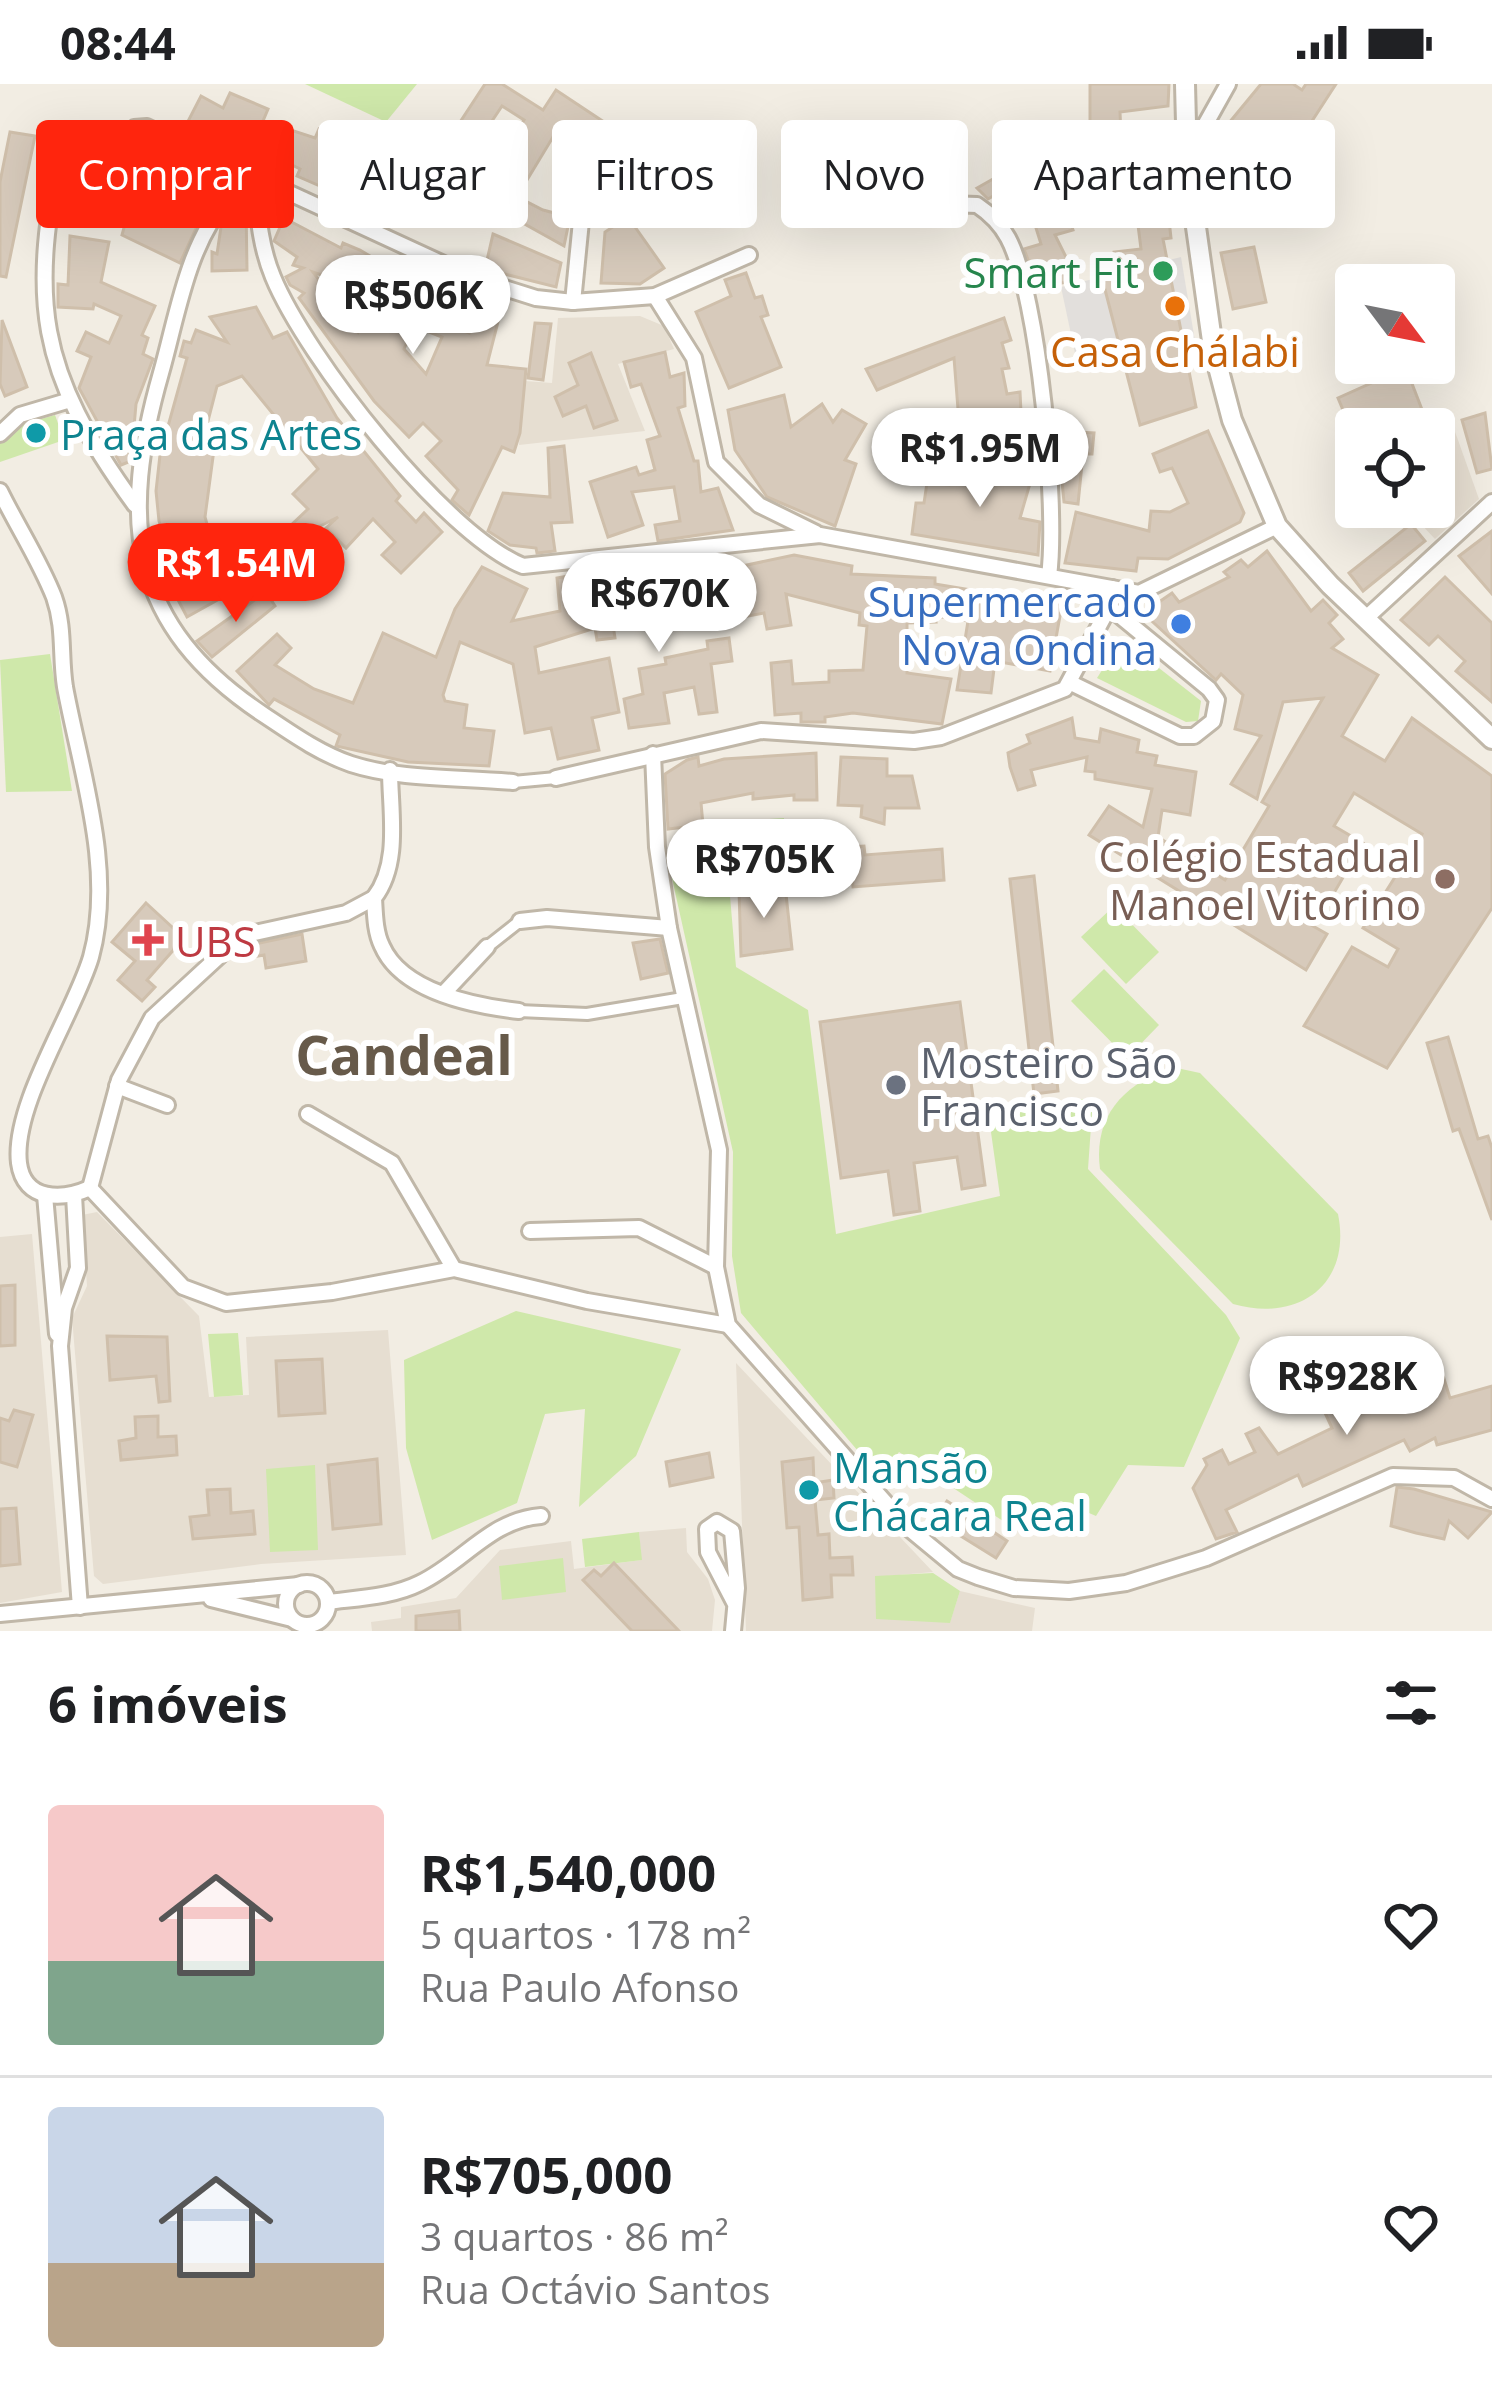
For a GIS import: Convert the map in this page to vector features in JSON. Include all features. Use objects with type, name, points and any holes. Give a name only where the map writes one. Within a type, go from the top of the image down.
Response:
[{"type":"street","points":[[1185,84],[1185,120]]},
{"type":"street","points":[[1209,120],[1228,84]]},
{"type":"street","points":[[294,195],[507,290],[572,302],[655,296],[749,255]]},
{"type":"street","points":[[968,204],[986,211],[1008,237],[1017,260],[1055,516],[1049,576]]},
{"type":"street","points":[[52,228],[44,287],[51,346],[67,401],[85,437],[135,505]]},
{"type":"street","points":[[209,228],[192,261],[145,429],[135,505],[154,584],[190,656],[228,692],[307,743],[351,764],[514,782],[556,778],[761,731],[914,741],[941,737],[1030,707],[1071,683],[1112,588]]},
{"type":"street","points":[[262,228],[265,254],[309,344],[410,469],[500,557],[545,567],[820,535]]},
{"type":"street","points":[[572,302],[581,228]]},
{"type":"street","points":[[1195,228],[1213,348],[1232,420],[1277,526],[1365,619],[1492,739]]},
{"type":"street","points":[[655,296],[694,358],[716,462],[759,505],[820,535],[1146,592],[1277,526]]},
{"type":"street","points":[[0,434],[20,415],[67,401]]},
{"type":"street","points":[[0,491],[53,594],[63,630],[64,683],[90,812],[97,890],[90,960],[50,1045],[22,1136],[19,1168],[28,1184],[46,1196],[90,1189]]},
{"type":"street","points":[[1365,619],[1492,502]]},
{"type":"street","points":[[1071,683],[1180,736],[1194,736],[1213,721],[1217,700],[1209,689],[1108,606]]},
{"type":"street","points":[[653,754],[657,847],[669,928],[722,1174],[716,1267],[728,1325],[906,1526],[958,1569],[1014,1588],[1069,1591],[1126,1583],[1278,1531],[1393,1476],[1454,1478],[1492,1499]]},
{"type":"street","points":[[90,1189],[117,1086],[152,1018],[228,943],[258,931],[346,913],[374,898],[383,886],[391,856],[389,770]]},
{"type":"street","points":[[374,898],[386,954],[401,972],[444,993],[519,1011],[587,1014],[683,998]]},
{"type":"street","points":[[444,993],[487,947],[520,921],[548,918],[669,928]]},
{"type":"street","points":[[117,1086],[166,1105]]},
{"type":"street","points":[[308,1114],[392,1162],[454,1269]]},
{"type":"street","points":[[90,1189],[183,1287],[226,1303],[332,1292],[454,1269],[586,1301],[728,1325]]},
{"type":"street","points":[[60,1346],[64,1308],[78,1268],[74,1195]]},
{"type":"street","points":[[46,1196],[51,1308],[60,1346],[80,1607]]},
{"type":"street","points":[[530,1231],[639,1228],[716,1267]]},
{"type":"street","points":[[206,1598],[312,1624],[327,1608],[416,1586],[497,1528],[541,1516]]},
{"type":"street","points":[[734,1631],[735,1604],[735,1562],[732,1532],[717,1522],[706,1536],[735,1604]]},
{"type":"street","points":[[716,1566],[735,1562]]},
{"type":"street","points":[[0,1613],[206,1598],[314,1584],[327,1608],[330,1631]]},
{"type":"street","points":[[298,1624],[288,1596],[299,1585]]},
{"type":"shaded area","points":[[1181,257],[1196,347],[1079,372],[1061,287]]},
{"type":"shaded area","points":[[640,316],[664,326],[674,349],[618,364],[645,431],[519,445],[525,381],[552,383],[558,318]]},
{"type":"shaded area","points":[[1455,432],[1479,499],[1455,521]]},
{"type":"shaded area","points":[[1425,528],[1447,528],[1435,539]]},
{"type":"shaded area","points":[[97,1212],[199,1316],[209,1397],[249,1395],[246,1337],[388,1330],[406,1555],[261,1564],[103,1584],[94,1576],[72,1318],[87,1286],[82,1215]]},
{"type":"shaded area","points":[[32,1234],[62,1592],[0,1603],[0,1237]]},
{"type":"shaded area","points":[[736,1363],[933,1572],[876,1577],[950,1622],[960,1591],[1035,1608],[1032,1631],[746,1631]]},
{"type":"shaded area","points":[[686,1528],[687,1552],[708,1579],[715,1600],[712,1631],[372,1631],[371,1622],[401,1618],[401,1607],[456,1598],[500,1550],[571,1541],[574,1569],[641,1560],[639,1532]]},
{"type":"green space","points":[[305,84],[417,84],[388,120]]},
{"type":"green space","points":[[55,415],[64,440],[0,462],[0,443],[23,424]]},
{"type":"green space","points":[[1122,639],[1201,701],[1198,721],[1186,722],[1097,678]]},
{"type":"green space","points":[[50,654],[72,791],[6,792],[0,660]]},
{"type":"green space","points":[[784,818],[783,875],[729,884],[736,967],[808,1010],[836,1234],[1000,1196],[988,1111],[1093,1098],[1088,1169],[1226,1315],[1240,1338],[1184,1467],[1128,1465],[1096,1516],[1061,1501],[1009,1525],[899,1452],[880,1477],[741,1313],[732,1256],[733,1152],[667,856],[706,823]]},
{"type":"green space","points":[[1114,906],[1159,952],[1126,984],[1081,937]]},
{"type":"green space","points":[[1104,969],[1159,1025],[1127,1058],[1071,1001]]},
{"type":"green space","points":[[1172,1067],[1200,1073],[1338,1214],[1337,1260],[1316,1292],[1279,1308],[1233,1304],[1100,1169],[1102,1133],[1115,1104],[1140,1083]]},
{"type":"green space","points":[[516,1311],[681,1349],[636,1456],[579,1507],[585,1409],[545,1414],[517,1503],[432,1540],[406,1448],[404,1360]]},
{"type":"green space","points":[[238,1333],[243,1395],[214,1397],[208,1334]]},
{"type":"green space","points":[[315,1465],[318,1550],[270,1552],[266,1469]]},
{"type":"green space","points":[[639,1532],[642,1560],[585,1567],[582,1539]]},
{"type":"green space","points":[[563,1558],[566,1592],[502,1600],[499,1566]]},
{"type":"green space","points":[[933,1573],[960,1591],[950,1623],[876,1619],[875,1576]]},
{"type":"building","points":[[485,84],[502,84],[543,110],[556,90],[601,120],[552,120],[552,139],[528,178],[528,120],[502,106],[493,120],[461,120]]},
{"type":"building","points":[[1090,84],[1169,84],[1168,106],[1120,112],[1120,120],[1090,120]]},
{"type":"building","points":[[1261,84],[1293,84],[1302,90],[1306,84],[1336,84],[1313,120],[1231,120]]},
{"type":"building","points":[[230,93],[268,109],[263,120],[189,120],[201,96],[223,108]]},
{"type":"building","points":[[294,131],[315,138],[318,131],[318,185],[297,176],[300,169],[294,166]]},
{"type":"building","points":[[10,132],[35,136],[6,277],[0,276],[0,182]]},
{"type":"building","points":[[992,180],[992,197],[988,199],[977,188]]},
{"type":"building","points":[[528,202],[552,212],[552,228],[568,228],[564,246],[528,226]]},
{"type":"building","points":[[294,223],[341,248],[343,243],[360,250],[405,277],[392,306],[417,318],[432,285],[455,295],[443,323],[469,333],[476,304],[501,310],[487,365],[526,369],[520,433],[514,452],[502,447],[469,515],[452,500],[458,490],[426,456],[441,441],[423,423],[409,437],[374,401],[299,298],[304,293],[290,285],[286,277],[303,268],[293,265],[297,257],[274,241],[280,228],[294,228]],"holes":[[[352,270],[380,283],[358,332],[313,272],[347,284]],[[414,326],[442,337],[426,374],[404,349]]]},
{"type":"building","points":[[124,228],[196,228],[180,263],[122,235]]},
{"type":"building","points":[[221,228],[246,228],[247,270],[212,271],[212,252],[217,254]]},
{"type":"building","points":[[636,228],[664,268],[640,284],[601,283],[605,232]]},
{"type":"building","points":[[1036,228],[1072,228],[1055,235],[1077,279],[1039,289],[1024,249],[1041,244]]},
{"type":"building","points":[[1138,228],[1170,228],[1171,238],[1163,239],[1196,407],[1140,425],[1102,278],[1114,275],[1114,252],[1141,249]]},
{"type":"building","points":[[493,234],[561,263],[556,287],[485,269]]},
{"type":"building","points":[[70,236],[109,242],[101,282],[155,306],[142,335],[148,338],[143,354],[153,359],[136,404],[131,461],[121,465],[79,388],[91,357],[77,351],[86,332],[109,343],[121,316],[94,304],[93,309],[58,307],[58,284],[68,285]]},
{"type":"building","points":[[1254,247],[1266,302],[1233,309],[1221,253]]},
{"type":"building","points":[[746,273],[755,298],[762,296],[768,315],[761,317],[781,367],[729,388],[696,312],[731,296],[725,280]]},
{"type":"building","points":[[256,307],[273,338],[287,332],[337,418],[400,496],[396,501],[416,522],[424,513],[442,532],[401,573],[382,555],[395,542],[373,519],[346,548],[326,528],[338,517],[263,555],[249,542],[289,527],[308,509],[293,494],[318,469],[242,376],[217,386],[203,440],[215,442],[205,517],[215,553],[175,571],[159,521],[156,491],[160,455],[187,358],[180,356],[184,341],[191,343],[196,330],[227,342],[210,317]]},
{"type":"building","points":[[1004,318],[1011,340],[1002,343],[1009,368],[1002,369],[1007,394],[1020,392],[1021,412],[1011,414],[1014,444],[970,439],[968,420],[959,422],[954,358],[877,390],[866,369]]},
{"type":"building","points":[[2,320],[27,387],[5,396],[0,384]]},
{"type":"building","points":[[535,323],[551,324],[543,380],[528,378]]},
{"type":"building","points":[[665,352],[670,377],[684,373],[685,406],[678,408],[694,461],[698,461],[701,492],[718,488],[733,530],[658,541],[655,525],[680,521],[674,487],[632,492],[643,525],[608,537],[590,482],[636,467],[639,475],[655,470],[647,440],[660,436],[641,384],[631,387],[624,362]]},
{"type":"building","points":[[591,353],[617,420],[594,428],[586,406],[563,416],[555,397],[578,385],[569,363]]},
{"type":"building","points":[[1369,384],[1412,384],[1421,408],[1342,408],[1338,398]]},
{"type":"building","points":[[784,395],[791,427],[822,404],[833,422],[842,410],[866,424],[845,460],[856,464],[835,526],[767,497],[735,450],[728,410]]},
{"type":"building","points":[[1485,413],[1492,469],[1477,473],[1462,420]]},
{"type":"building","points":[[1057,431],[1094,433],[1092,454],[1083,454],[1078,504],[1064,502]]},
{"type":"building","points":[[1208,431],[1244,513],[1240,522],[1168,559],[1138,558],[1136,571],[1065,563],[1076,512],[1149,531],[1151,511],[1170,512],[1188,503],[1172,468],[1160,472],[1153,454]]},
{"type":"building","points":[[564,446],[572,522],[551,523],[555,551],[537,553],[536,548],[510,545],[488,531],[503,493],[550,497],[548,448]]},
{"type":"building","points":[[954,466],[1033,473],[1020,518],[1040,522],[1038,555],[912,534],[916,503],[924,503],[927,483],[949,485]]},
{"type":"building","points":[[1406,528],[1414,528],[1425,541],[1363,591],[1349,573]]},
{"type":"building","points":[[1492,531],[1492,594],[1459,556]]},
{"type":"building","points":[[1267,551],[1311,611],[1323,600],[1337,615],[1329,623],[1343,639],[1332,648],[1378,675],[1342,736],[1385,761],[1412,718],[1492,776],[1492,908],[1387,1068],[1304,1026],[1352,947],[1388,967],[1398,949],[1363,928],[1422,834],[1354,793],[1334,826],[1363,843],[1327,905],[1311,895],[1297,917],[1327,934],[1306,970],[1089,835],[1109,806],[1143,827],[1152,789],[1095,779],[1095,772],[1085,771],[1087,757],[1031,770],[1035,785],[1018,790],[1010,767],[1008,753],[1030,743],[1027,735],[1072,718],[1075,738],[1099,742],[1101,729],[1139,740],[1137,752],[1157,756],[1155,765],[1196,772],[1190,815],[1162,810],[1158,837],[1225,880],[1269,806],[1262,802],[1323,698],[1283,702],[1257,799],[1231,784],[1261,736],[1235,729],[1243,695],[1221,674],[1216,680],[1143,613],[1172,593],[1179,602],[1229,577],[1224,572],[1241,560],[1248,567]]},
{"type":"building","points":[[794,555],[852,566],[851,574],[935,578],[935,584],[1062,605],[1050,671],[995,661],[991,693],[957,690],[968,621],[935,616],[936,622],[907,623],[907,673],[951,679],[942,724],[853,713],[825,717],[825,722],[801,722],[801,713],[775,715],[771,663],[791,661],[793,684],[829,682],[829,671],[863,670],[867,626],[859,625],[860,613],[786,594],[791,625],[767,629],[764,613],[743,617],[740,603],[662,608],[661,602],[611,612],[615,638],[597,640],[595,628],[535,647],[539,673],[609,658],[619,712],[592,718],[599,750],[558,759],[551,728],[525,733],[513,664],[460,642],[443,695],[445,701],[467,705],[464,728],[494,731],[489,766],[408,762],[336,746],[340,735],[274,699],[269,705],[237,671],[277,634],[291,648],[275,665],[314,689],[353,703],[383,633],[436,657],[455,609],[482,567],[527,589],[512,621],[560,611],[557,578],[579,574],[581,588],[613,582],[610,569],[700,559],[704,584],[735,577],[733,568]]},
{"type":"building","points":[[247,563],[257,578],[187,617],[177,598]]},
{"type":"building","points":[[1445,577],[1492,623],[1492,702],[1456,671],[1465,661],[1438,636],[1429,645],[1401,620]]},
{"type":"building","points":[[266,592],[275,606],[212,657],[197,641]]},
{"type":"building","points":[[729,638],[732,661],[711,664],[717,712],[699,714],[694,687],[664,693],[669,723],[629,728],[624,699],[643,694],[639,669],[708,649],[707,641]]},
{"type":"building","points":[[816,753],[817,800],[794,800],[794,795],[753,799],[753,793],[701,803],[703,825],[668,829],[665,774],[687,760],[698,757],[699,766],[724,759]]},
{"type":"building","points":[[841,757],[887,759],[887,776],[912,776],[919,808],[885,808],[884,824],[861,817],[862,806],[838,805]]},
{"type":"building","points":[[864,846],[865,855],[942,849],[944,880],[853,887],[850,847]]},
{"type":"building","points":[[1034,876],[1058,1091],[1034,1094],[1010,879]]},
{"type":"building","points":[[785,885],[792,949],[741,956],[739,890]]},
{"type":"building","name":"UBS","points":[[146,903],[184,938],[147,980],[155,987],[142,1001],[118,980],[135,961],[112,942]]},
{"type":"building","points":[[302,934],[306,961],[266,968],[264,955],[247,958],[246,946]]},
{"type":"building","points":[[660,939],[668,973],[641,979],[633,943]]},
{"type":"building","points":[[960,1002],[985,1185],[962,1189],[957,1157],[914,1163],[920,1211],[894,1215],[888,1171],[841,1178],[820,1022]]},
{"type":"building","points":[[1448,1037],[1478,1139],[1488,1136],[1492,1148],[1492,1220],[1459,1129],[1453,1131],[1427,1043]]},
{"type":"building","points":[[15,1285],[15,1345],[0,1346],[0,1286]]},
{"type":"building","points":[[107,1336],[167,1337],[170,1401],[159,1402],[156,1376],[110,1380]]},
{"type":"building","points":[[322,1359],[325,1413],[279,1416],[276,1361]]},
{"type":"building","points":[[1440,1366],[1450,1398],[1492,1386],[1492,1430],[1437,1445],[1435,1438],[1410,1451],[1404,1440],[1303,1486],[1298,1475],[1226,1510],[1237,1532],[1216,1539],[1193,1488],[1207,1465],[1204,1459],[1222,1450],[1229,1464],[1255,1452],[1246,1434],[1259,1428],[1278,1454],[1332,1428],[1320,1402],[1368,1380]]},
{"type":"building","points":[[14,1410],[33,1415],[17,1467],[0,1462],[0,1418],[9,1421]]},
{"type":"building","points":[[158,1416],[158,1437],[176,1436],[177,1455],[121,1460],[119,1441],[136,1438],[135,1417]]},
{"type":"building","points":[[709,1453],[713,1477],[670,1486],[666,1462]]},
{"type":"building","points":[[813,1458],[814,1483],[833,1480],[834,1498],[815,1500],[818,1535],[829,1534],[830,1558],[852,1557],[853,1575],[831,1575],[832,1597],[803,1600],[799,1527],[787,1528],[782,1462]]},
{"type":"building","points":[[377,1459],[381,1524],[333,1529],[328,1465]]},
{"type":"building","points":[[1397,1487],[1492,1512],[1468,1538],[1449,1521],[1444,1539],[1416,1533],[1391,1526]]},
{"type":"building","points":[[230,1489],[231,1513],[253,1511],[255,1534],[193,1539],[190,1517],[209,1515],[207,1490]]},
{"type":"building","points":[[947,1501],[1007,1541],[996,1558],[935,1520]]},
{"type":"building","points":[[16,1508],[20,1564],[0,1566],[0,1509]]},
{"type":"building","points":[[614,1563],[679,1631],[632,1631],[583,1580],[594,1570],[601,1576]]},
{"type":"building","points":[[459,1611],[460,1631],[416,1631],[416,1616]]},
{"type":"place","name":"Smart Fit","points":[[1163,271]]},
{"type":"place","name":"Casa Chálabi","points":[[1175,306]]},
{"type":"place","name":"Praça das Artes","points":[[36,433]]},
{"type":"place","name":"Supermercado Nova Ondina","points":[[1181,624]]},
{"type":"place","name":"Colégio Estadual Manoel Vitorino","points":[[1445,879]]},
{"type":"place","name":"UBS","points":[[148,940]]},
{"type":"place","name":"Mosteiro São Francisco","points":[[896,1085]]},
{"type":"place","name":"Mansão Chácara Real","points":[[809,1490]]},
{"type":"district","name":"Candeal","points":[[404,1054]]}]
